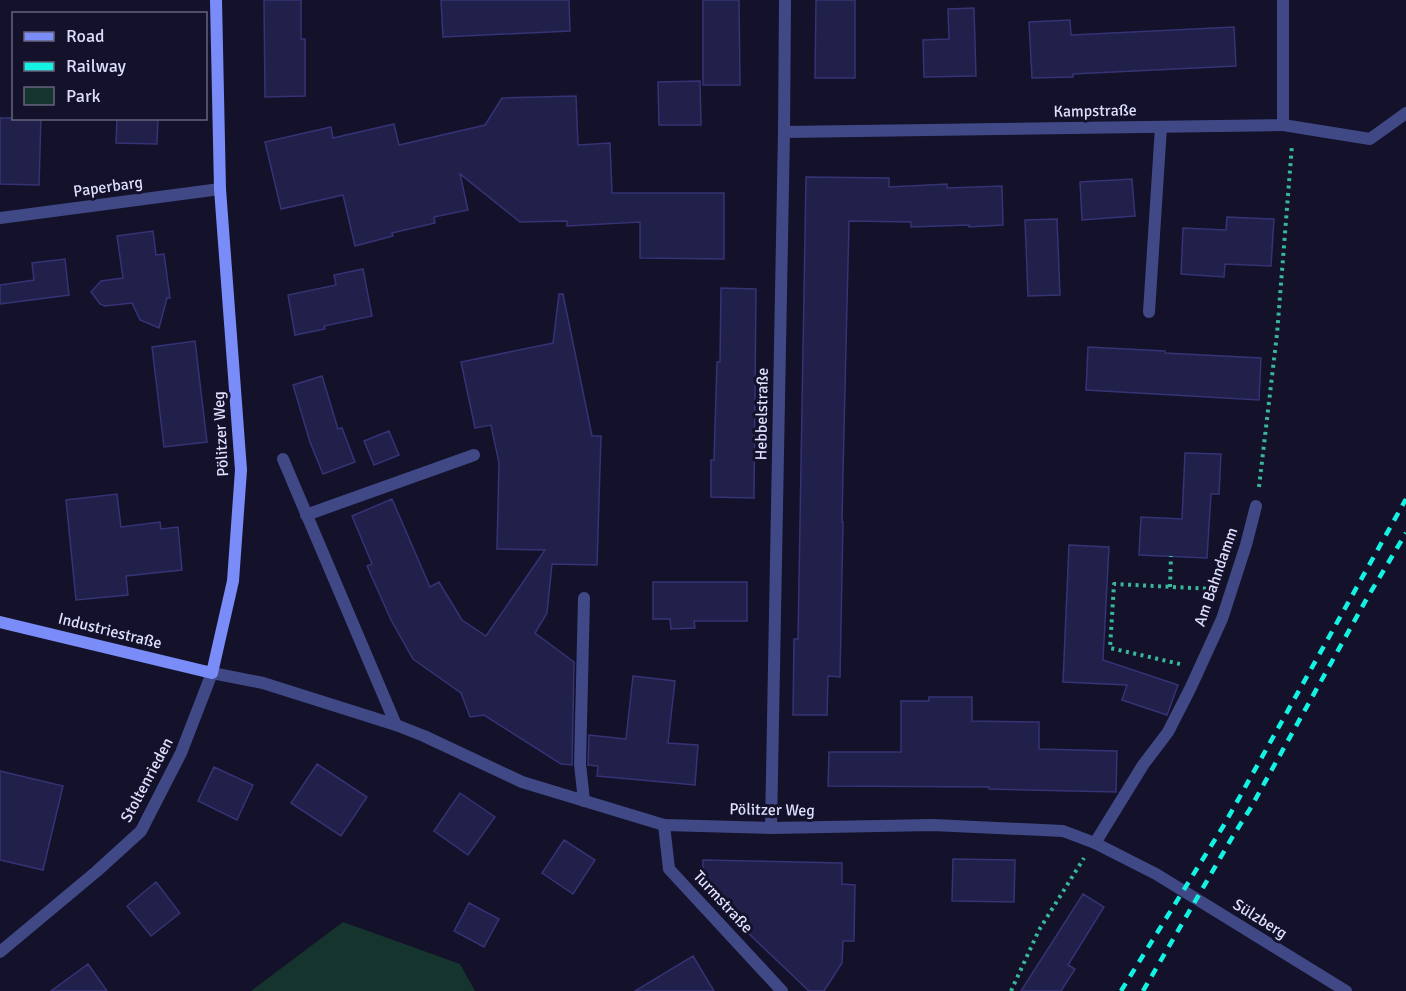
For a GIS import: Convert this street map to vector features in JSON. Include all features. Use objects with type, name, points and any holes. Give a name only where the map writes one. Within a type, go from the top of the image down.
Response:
[{"type":"main road","name":"Pölitzer Weg","points":[[212,673],[233,581],[241,470],[220,189],[216,0]]},
{"type":"main road","name":"Industriestraße","points":[[0,622],[212,673]]},
{"type":"street","name":"Hebbelstraße","points":[[771,828],[784,132],[784,0]]},
{"type":"street","points":[[1282,125],[1283,0]]},
{"type":"street","name":"Kampstraße","points":[[784,132],[1282,125],[1370,139],[1406,113]]},
{"type":"street","points":[[1149,312],[1161,127]]},
{"type":"street","name":"Paperbarg","points":[[0,218],[220,189]]},
{"type":"street","points":[[306,514],[474,455]]},
{"type":"street","points":[[283,459],[396,725]]},
{"type":"street","name":"Am Bahndamm","points":[[1095,843],[1143,765],[1168,732],[1199,668],[1222,619],[1256,506]]},
{"type":"street","points":[[584,598],[580,764],[584,801]]},
{"type":"street","name":"Pölitzer Weg","points":[[212,673],[263,683],[396,725],[522,782],[664,825],[771,828],[945,826],[1063,831],[1095,843],[1156,874]]},
{"type":"street","name":"Stoltenrieden","points":[[0,952],[98,872],[141,831],[181,753],[212,673]]},
{"type":"street","name":"Turmstraße","points":[[664,825],[669,869],[782,991]]},
{"type":"street","name":"Sülzberg","points":[[1156,874],[1346,991]]},
{"type":"path","points":[[1256,506],[1276,345],[1288,205],[1292,135],[1282,125]]},
{"type":"path","points":[[1170,587],[1171,556]]},
{"type":"path","points":[[1199,668],[1110,648],[1114,584],[1231,590]]},
{"type":"path","points":[[1011,991],[1039,930],[1081,861],[1095,843]]},
{"type":"green space","points":[[343,922],[460,964],[475,991],[251,991]]},
{"type":"building","points":[[264,0],[301,0],[301,39],[305,39],[305,96],[265,97]]},
{"type":"building","points":[[441,0],[569,0],[570,31],[443,37]]},
{"type":"building","points":[[703,0],[739,0],[740,85],[703,85]]},
{"type":"building","points":[[816,0],[855,0],[855,78],[815,78]]},
{"type":"building","points":[[974,8],[976,76],[924,77],[923,40],[949,39],[948,9]]},
{"type":"building","points":[[1070,20],[1071,35],[1234,27],[1236,66],[1032,78],[1029,22]]},
{"type":"building","points":[[700,81],[701,125],[659,125],[658,82]]},
{"type":"building","points":[[576,96],[578,145],[610,143],[612,193],[724,193],[724,259],[640,258],[640,222],[567,226],[567,221],[520,222],[460,174],[468,210],[434,217],[435,223],[392,233],[393,236],[355,246],[343,195],[281,209],[265,142],[331,127],[333,138],[394,124],[399,145],[485,125],[502,98]]},
{"type":"building","points":[[0,118],[41,120],[39,185],[0,184]]},
{"type":"building","points":[[117,120],[158,120],[157,144],[116,143]]},
{"type":"building","points":[[806,177],[889,178],[889,187],[947,184],[947,188],[1002,186],[1003,225],[911,227],[911,222],[849,221],[840,677],[828,676],[827,715],[793,715],[794,639],[798,639]]},
{"type":"building","points":[[1132,179],[1135,216],[1082,220],[1080,182]]},
{"type":"building","points":[[1227,217],[1274,219],[1271,266],[1225,264],[1224,277],[1181,274],[1183,228],[1226,230]]},
{"type":"building","points":[[1057,219],[1060,295],[1028,296],[1025,220]]},
{"type":"building","points":[[153,231],[156,255],[164,254],[170,298],[167,298],[159,328],[140,320],[132,303],[105,306],[100,304],[91,292],[101,281],[123,278],[117,236]]},
{"type":"building","points":[[65,259],[69,295],[0,304],[0,285],[34,280],[32,263]]},
{"type":"building","points":[[363,269],[372,316],[295,335],[288,295],[336,285],[334,275]]},
{"type":"building","points":[[721,288],[756,289],[754,498],[711,497],[717,362],[720,362]]},
{"type":"building","points":[[559,294],[563,294],[592,436],[601,436],[597,565],[552,564],[547,613],[535,633],[574,662],[572,765],[561,764],[484,715],[470,717],[461,693],[413,659],[391,620],[367,566],[372,564],[352,516],[392,499],[430,587],[439,582],[462,620],[486,636],[545,550],[497,549],[499,463],[491,425],[475,428],[461,362],[553,343]]},
{"type":"building","points":[[195,341],[207,442],[164,447],[152,347]]},
{"type":"building","points":[[1088,347],[1261,358],[1259,400],[1086,390]]},
{"type":"building","points":[[322,376],[338,429],[342,428],[355,462],[323,474],[310,442],[293,385]]},
{"type":"building","points":[[389,431],[399,455],[374,465],[364,441]]},
{"type":"building","points":[[1185,453],[1221,454],[1219,494],[1211,494],[1207,558],[1139,555],[1141,517],[1182,519]]},
{"type":"building","points":[[117,494],[121,527],[160,522],[161,529],[178,527],[182,570],[126,576],[128,595],[76,600],[66,500]]},
{"type":"building","points":[[1069,545],[1109,547],[1103,660],[1178,685],[1167,715],[1122,700],[1127,685],[1063,682]]},
{"type":"building","points":[[653,582],[747,582],[747,621],[694,621],[695,628],[671,629],[670,619],[653,619]]},
{"type":"building","points":[[633,676],[675,681],[668,743],[698,745],[695,785],[597,776],[598,766],[588,765],[589,735],[626,739]]},
{"type":"building","points":[[929,697],[972,697],[972,721],[1039,722],[1039,749],[1117,751],[1116,792],[989,789],[989,787],[828,786],[829,752],[901,752],[901,701],[929,701]]},
{"type":"building","points":[[317,764],[367,797],[341,836],[291,803]]},
{"type":"building","points":[[214,767],[253,785],[237,820],[198,801]]},
{"type":"building","points":[[0,771],[63,786],[43,870],[0,860]]},
{"type":"building","points":[[460,793],[495,817],[468,855],[434,831]]},
{"type":"building","points":[[564,840],[595,860],[573,894],[542,873]]},
{"type":"building","points":[[953,859],[1015,860],[1014,902],[952,901]]},
{"type":"building","points":[[703,860],[842,863],[842,884],[855,885],[854,941],[843,941],[842,963],[824,991],[809,991],[703,890]]},
{"type":"building","points":[[156,882],[180,913],[151,936],[127,906]]},
{"type":"building","points":[[1083,894],[1104,907],[1068,965],[1075,969],[1061,991],[1021,991]]},
{"type":"building","points":[[469,903],[499,919],[484,947],[454,931]]},
{"type":"building","points":[[693,956],[714,991],[635,991]]},
{"type":"building","points":[[88,964],[107,991],[51,991]]},
{"type":"railway","points":[[1121,991],[1224,825],[1406,499]]},
{"type":"railway","points":[[1143,991],[1250,809],[1366,600],[1406,533]]}]
